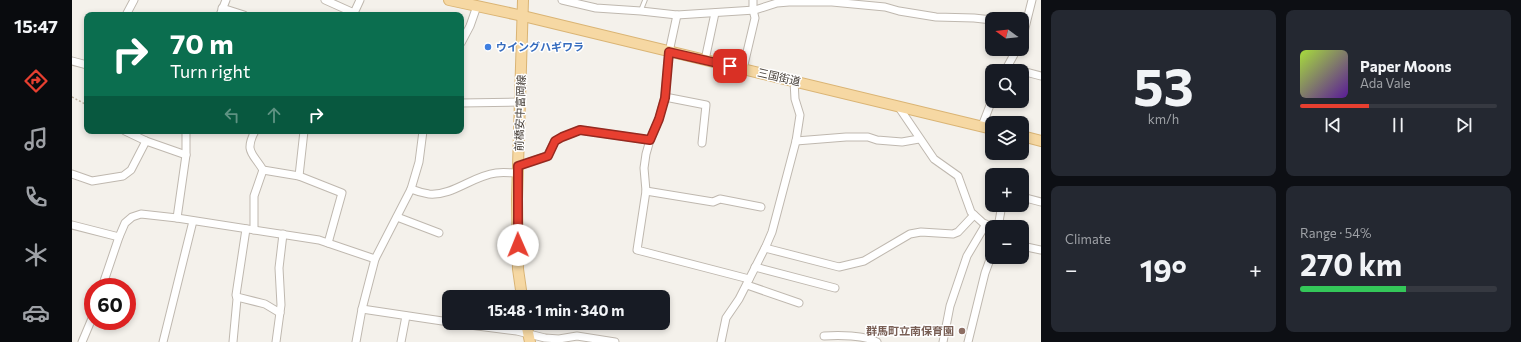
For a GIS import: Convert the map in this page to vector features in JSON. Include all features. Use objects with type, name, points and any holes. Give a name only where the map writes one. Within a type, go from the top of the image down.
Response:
[{"type":"main road","name":"三国街道","points":[[449,0],[480,4],[669,52],[985,128]]},
{"type":"main road","name":"前橋安中富岡線","points":[[521,290],[518,269],[518,170],[523,0]]},
{"type":"main road","points":[[1029,138],[1041,141]]},
{"type":"street","points":[[128,12],[134,0]]},
{"type":"street","points":[[221,12],[226,0]]},
{"type":"street","points":[[325,0],[344,7],[352,12]]},
{"type":"street","points":[[354,12],[360,0]]},
{"type":"street","points":[[562,0],[596,8],[677,15],[752,10],[777,3],[832,2],[885,7],[899,11],[936,17],[985,20]]},
{"type":"street","points":[[743,69],[755,18],[752,10],[753,0]]},
{"type":"street","points":[[1028,12],[1032,0]]},
{"type":"street","points":[[464,37],[480,4]]},
{"type":"street","points":[[342,12],[344,7]]},
{"type":"street","points":[[705,60],[715,12]]},
{"type":"street","points":[[677,15],[669,52],[665,98],[646,154],[644,168],[646,191],[637,250],[748,282],[798,303]]},
{"type":"street","points":[[72,61],[84,64]]},
{"type":"street","points":[[1029,73],[1041,76]]},
{"type":"street","points":[[721,342],[726,318],[739,299],[772,232],[796,140],[800,115],[795,99],[794,81]]},
{"type":"street","points":[[665,98],[706,105],[702,143]]},
{"type":"street","points":[[464,103],[520,102]]},
{"type":"street","points":[[898,106],[934,159],[958,176],[971,212],[985,223]]},
{"type":"street","points":[[411,189],[429,194],[454,190],[472,180],[496,173],[518,170],[548,156],[555,141],[580,130],[650,140]]},
{"type":"street","points":[[131,134],[146,141],[186,155]]},
{"type":"street","points":[[177,218],[186,155],[186,134]]},
{"type":"street","points":[[255,134],[249,149],[263,170],[299,176],[342,193],[328,243]]},
{"type":"street","points":[[299,176],[304,134]]},
{"type":"street","points":[[356,342],[362,309],[375,260],[411,189],[419,162],[423,134]]},
{"type":"street","points":[[796,140],[868,137],[877,140],[902,142],[919,139]]},
{"type":"street","points":[[72,174],[92,182],[123,176],[131,170],[146,141]]},
{"type":"street","points":[[254,230],[254,196],[263,170]]},
{"type":"street","points":[[646,191],[713,202],[720,199],[761,207]]},
{"type":"street","points":[[1029,199],[1041,202]]},
{"type":"street","points":[[105,278],[125,223],[132,217],[141,214],[177,218],[319,240],[375,260]]},
{"type":"street","points":[[765,248],[839,267],[864,261],[910,234],[921,232],[953,234],[958,232],[974,215]]},
{"type":"street","points":[[397,217],[439,233]]},
{"type":"street","points":[[163,342],[193,221]]},
{"type":"street","points":[[72,225],[119,237]]},
{"type":"street","points":[[943,342],[950,306],[967,256],[985,226]]},
{"type":"street","points":[[233,342],[246,229]]},
{"type":"street","points":[[276,342],[281,305],[279,268],[283,234]]},
{"type":"street","points":[[1029,247],[1041,250]]},
{"type":"street","points":[[968,342],[988,264]]},
{"type":"street","points":[[755,267],[836,288]]},
{"type":"street","points":[[237,297],[265,304],[280,313]]},
{"type":"street","points":[[362,309],[442,321]]},
{"type":"street","points":[[401,342],[406,316]]},
{"type":"street","points":[[82,342],[87,330]]},
{"type":"street","points":[[506,330],[559,340],[577,336],[615,342]]},
{"type":"street","points":[[824,336],[840,335],[877,342]]},
{"type":"lane","points":[[641,11],[645,0]]},
{"type":"path","points":[[72,97],[84,103]]},
{"type":"place","name":"ウイングハギワラ","points":[[488,47]]},
{"type":"place","name":"群馬町立南保育園","points":[[962,331]]},
{"type":"route","points":[[518,245],[518,166],[548,156],[555,141],[580,130],[650,140],[659,119],[665,98],[669,52],[730,66]]}]
